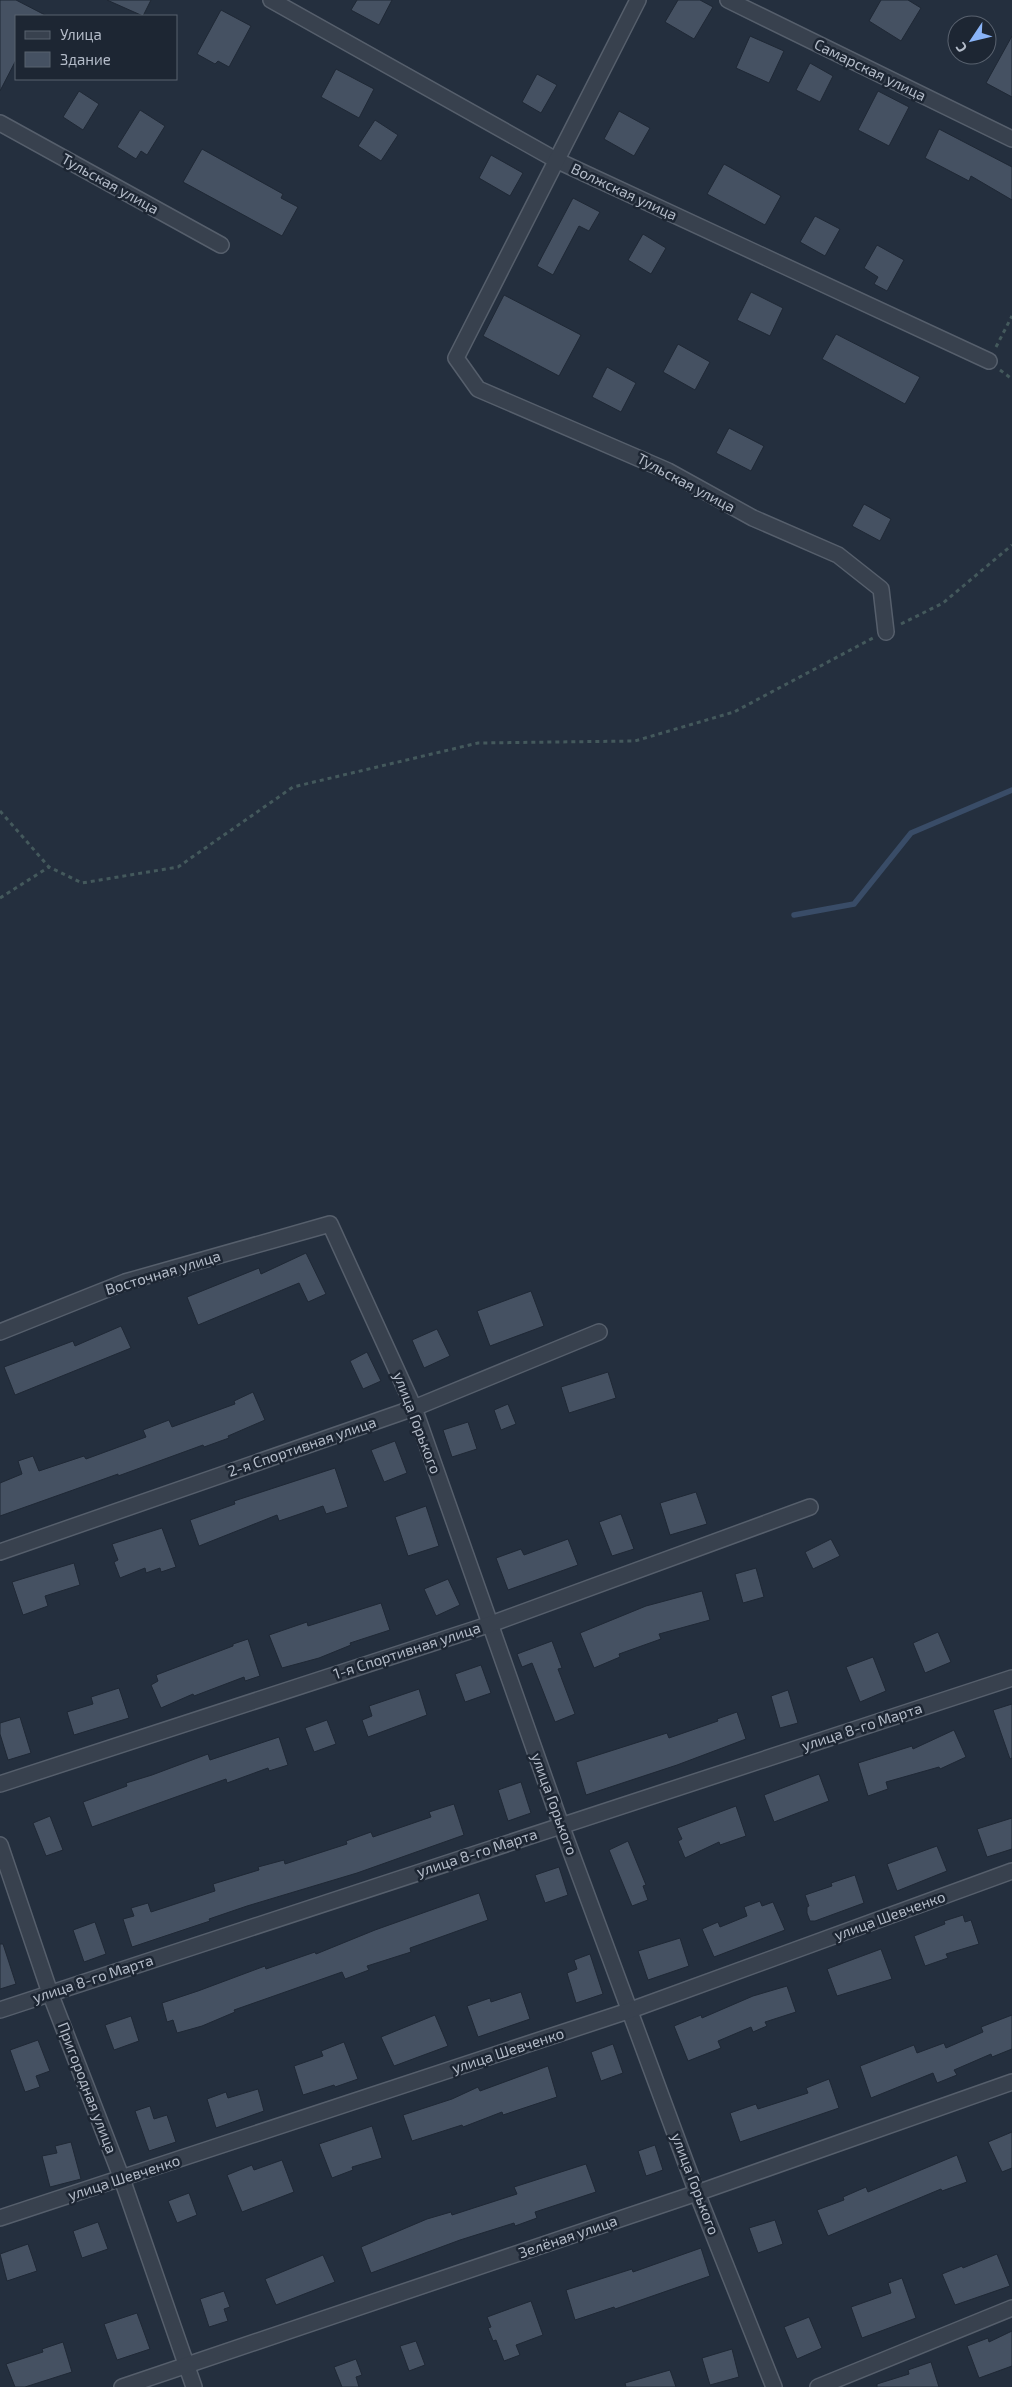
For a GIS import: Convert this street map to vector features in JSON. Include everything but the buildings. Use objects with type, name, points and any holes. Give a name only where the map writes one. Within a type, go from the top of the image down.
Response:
[{"type":"street","name":"Волжская улица","points":[[271,0],[556,160],[988,361]]},
{"type":"street","points":[[556,160],[638,0]]},
{"type":"street","name":"Самарская улица","points":[[728,0],[1012,140]]},
{"type":"street","name":"Тульская улица","points":[[0,123],[221,245]]},
{"type":"street","name":"Тульская улица","points":[[556,160],[456,358],[478,389],[668,471],[753,518],[838,554],[881,589],[886,632]]},
{"type":"street","name":"Восточная улица","points":[[0,1332],[125,1282],[330,1224]]},
{"type":"street","name":"улица Горького","points":[[330,1224],[414,1408],[561,1825],[631,2010],[697,2193],[774,2387]]},
{"type":"street","name":"2-я Спортивная улица","points":[[0,1552],[414,1408],[599,1332]]},
{"type":"street","name":"1-я Спортивная улица","points":[[0,1784],[491,1624],[810,1506]]},
{"type":"street","name":"улица 8-го Марта","points":[[0,2010],[1012,1678]]},
{"type":"street","name":"Пригородная улица","points":[[0,1845],[50,1993],[122,2179],[194,2387]]},
{"type":"street","name":"улица Шевченко","points":[[0,2218],[631,2010],[1012,1871]]},
{"type":"street","name":"Зелёная улица","points":[[122,2387],[186,2367],[697,2193],[1012,2082]]},
{"type":"street","points":[[818,2387],[1012,2308]]},
{"type":"path","points":[[988,361],[1012,316]]},
{"type":"path","points":[[0,811],[49,867],[82,883],[178,867],[293,787],[478,743],[635,741],[734,712],[943,603],[1012,545]]},
{"type":"path","points":[[0,898],[49,867]]},
{"type":"waterway","points":[[794,915],[854,904],[911,833],[1012,790]]}]
